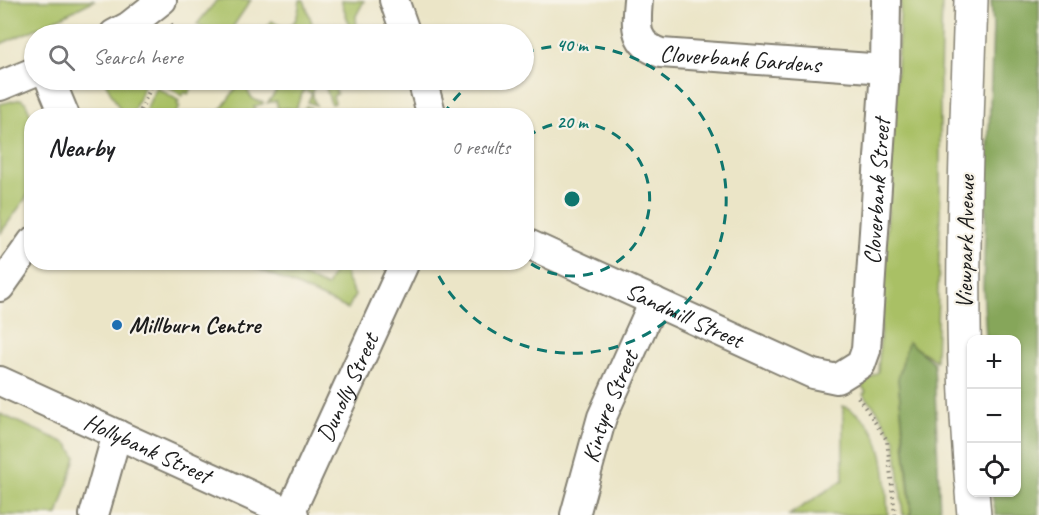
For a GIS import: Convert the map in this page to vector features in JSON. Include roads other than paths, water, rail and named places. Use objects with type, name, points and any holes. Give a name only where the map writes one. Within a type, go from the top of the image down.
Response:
[{"type":"street","points":[[132,24],[162,0]]},
{"type":"street","points":[[394,0],[402,24]]},
{"type":"street","name":"Cloverbank Gardens","points":[[638,0],[638,34],[648,47],[662,53],[885,69]]},
{"type":"street","name":"Cloverbank Street","points":[[845,376],[861,364],[866,350],[885,69],[886,0]]},
{"type":"street","name":"Viewpark Avenue","points":[[968,443],[964,390],[962,284],[971,0]]},
{"type":"street","points":[[0,86],[24,76]]},
{"type":"street","points":[[54,90],[62,108]]},
{"type":"street","points":[[425,90],[430,108]]},
{"type":"street","name":"Sandmill Street","points":[[534,247],[813,374],[837,379],[845,376]]},
{"type":"street","points":[[0,287],[24,253]]},
{"type":"street","name":"Dunolly Street","points":[[292,514],[401,270]]},
{"type":"street","name":"Kintyre Street","points":[[575,515],[602,417],[654,301]]},
{"type":"street","name":"Hollybank Street","points":[[0,381],[292,514]]},
{"type":"street","points":[[94,515],[117,434]]},
{"type":"street","points":[[972,497],[974,515]]},
{"type":"place","name":"Millburn Centre","points":[[117,325]]}]
